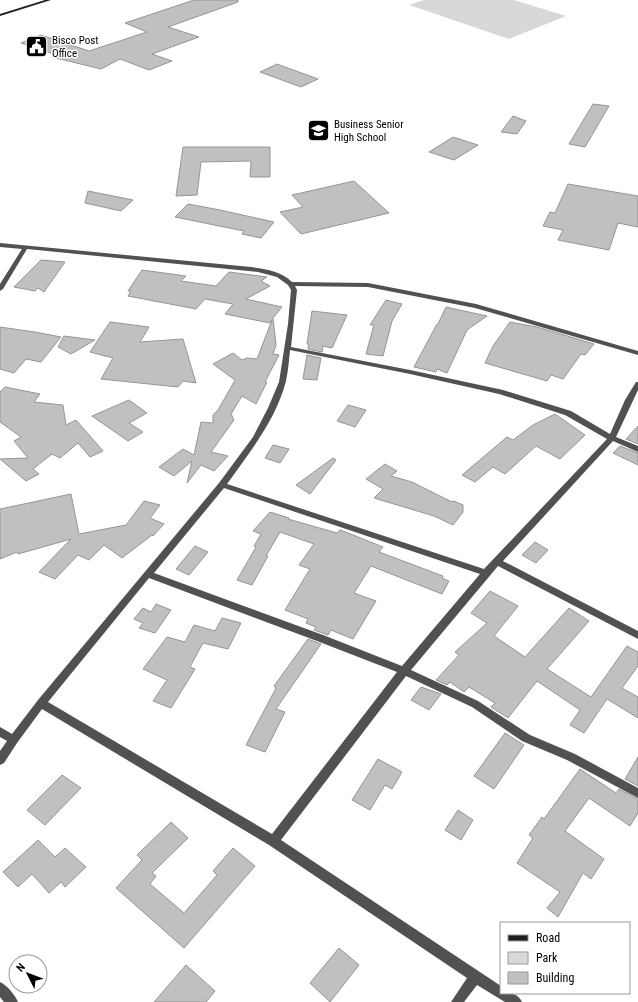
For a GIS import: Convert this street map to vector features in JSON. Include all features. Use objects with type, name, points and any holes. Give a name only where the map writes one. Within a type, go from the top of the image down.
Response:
[{"type":"main road","points":[[0,15],[49,0]]},
{"type":"street","points":[[0,245],[245,268],[275,274],[292,284],[368,285],[476,306],[638,353]]},
{"type":"street","points":[[0,289],[26,247]]},
{"type":"street","points":[[0,760],[41,703],[222,485],[256,438],[272,408],[282,382],[293,306],[294,290],[292,284]]},
{"type":"street","points":[[288,348],[410,372],[500,392],[568,413],[612,438],[638,449]]},
{"type":"street","points":[[273,841],[404,671],[496,561],[612,438],[638,384]]},
{"type":"street","points":[[222,485],[486,573]]},
{"type":"street","points":[[496,561],[638,635]]},
{"type":"street","points":[[147,574],[320,638],[404,671],[475,704],[526,738],[571,757],[638,793]]},
{"type":"street","points":[[41,703],[273,841],[500,992]]},
{"type":"street","points":[[0,730],[13,740]]},
{"type":"street","points":[[457,1002],[475,977]]},
{"type":"street","points":[[0,988],[12,1002]]},
{"type":"street","points":[[503,994],[516,1002]]},
{"type":"green space","points":[[424,0],[514,0],[566,16],[509,39],[409,5]]},
{"type":"building","points":[[194,0],[238,0],[238,2],[168,27],[199,37],[152,54],[172,61],[149,70],[120,59],[101,69],[52,57],[56,55],[21,43],[41,35],[89,51],[147,32],[125,23]]},
{"type":"building","points":[[277,64],[318,79],[301,87],[260,72]]},
{"type":"building","points":[[593,104],[609,106],[585,147],[569,144]]},
{"type":"building","points":[[513,116],[526,121],[517,134],[501,132]]},
{"type":"building","points":[[453,137],[478,145],[454,160],[429,152]]},
{"type":"building","points":[[183,147],[270,147],[270,177],[250,177],[251,161],[201,162],[197,195],[176,196]]},
{"type":"building","points":[[354,181],[389,213],[301,234],[280,212],[303,207],[292,195]]},
{"type":"building","points":[[568,184],[638,196],[638,227],[618,223],[609,250],[558,240],[563,230],[543,226],[550,212],[555,213]]},
{"type":"building","points":[[88,191],[133,200],[121,211],[85,203]]},
{"type":"building","points":[[188,204],[274,222],[261,238],[242,234],[244,231],[175,217]]},
{"type":"building","points":[[41,260],[65,262],[44,292],[38,288],[35,291],[14,287]]},
{"type":"building","points":[[142,270],[186,276],[181,281],[216,286],[229,272],[267,277],[261,281],[270,286],[246,299],[282,307],[273,318],[276,345],[273,354],[279,355],[265,382],[267,382],[256,404],[242,396],[231,414],[234,420],[211,452],[228,456],[214,471],[201,465],[187,483],[192,461],[174,476],[159,467],[183,449],[194,455],[201,422],[213,423],[213,415],[218,410],[235,380],[213,364],[233,353],[242,360],[247,358],[257,359],[272,320],[270,323],[225,314],[233,304],[205,299],[196,309],[128,296],[131,291],[128,291]]},
{"type":"building","points":[[386,300],[402,304],[392,321],[383,356],[366,354],[374,325],[370,325]]},
{"type":"building","points":[[446,307],[487,316],[467,330],[447,373],[437,369],[436,372],[414,367],[438,324]]},
{"type":"building","points":[[312,311],[347,315],[332,348],[323,346],[322,352],[308,349],[309,344],[307,344]]},
{"type":"building","points":[[110,322],[149,327],[140,342],[183,339],[196,383],[183,381],[178,387],[101,379],[113,358],[90,352]]},
{"type":"building","points":[[510,322],[537,327],[594,344],[585,355],[581,354],[563,379],[551,375],[547,381],[485,363],[493,346]]},
{"type":"building","points":[[0,327],[61,337],[41,362],[26,359],[14,373],[0,369]]},
{"type":"building","points":[[64,336],[95,340],[71,354],[58,347]]},
{"type":"building","points":[[307,355],[321,358],[317,380],[303,379]]},
{"type":"building","points":[[5,387],[40,394],[34,402],[63,405],[66,425],[76,420],[103,451],[90,457],[78,443],[60,458],[52,454],[33,469],[39,474],[26,481],[0,459],[28,458],[14,441],[21,437],[0,422],[0,392]]},
{"type":"building","points":[[129,400],[147,413],[129,423],[143,432],[128,441],[92,416]]},
{"type":"building","points":[[348,405],[366,410],[355,427],[337,421]]},
{"type":"building","points":[[555,414],[585,435],[560,459],[536,446],[505,474],[493,467],[475,482],[462,475],[507,437],[513,440],[533,425]]},
{"type":"building","points":[[638,426],[638,444],[626,439]]},
{"type":"building","points":[[273,445],[289,449],[280,463],[265,458]]},
{"type":"building","points":[[620,446],[638,453],[638,465],[613,453]]},
{"type":"building","points":[[333,458],[336,460],[310,494],[296,485]]},
{"type":"building","points":[[385,464],[397,471],[391,476],[412,482],[452,502],[454,501],[463,505],[463,512],[453,525],[434,516],[374,498],[383,489],[366,479]]},
{"type":"building","points":[[71,494],[79,534],[126,525],[144,501],[160,505],[150,518],[164,524],[153,536],[152,535],[122,558],[104,545],[89,560],[78,555],[55,579],[39,572],[71,539],[18,554],[17,552],[0,559],[0,509]]},
{"type":"building","points":[[270,512],[289,518],[288,519],[337,533],[340,530],[343,531],[383,547],[379,552],[443,576],[442,578],[449,581],[442,594],[371,566],[354,593],[376,601],[353,639],[331,630],[328,635],[314,630],[316,627],[306,623],[308,619],[285,610],[310,569],[299,565],[314,544],[280,532],[252,585],[237,580],[256,547],[254,546],[261,534],[253,531]]},
{"type":"building","points":[[535,542],[548,550],[536,563],[522,555]]},
{"type":"building","points":[[195,546],[208,552],[189,575],[176,569]]},
{"type":"building","points":[[490,591],[518,606],[494,636],[525,657],[569,608],[589,621],[547,669],[591,697],[627,646],[638,652],[638,666],[622,688],[638,697],[638,718],[607,699],[584,733],[570,725],[580,710],[537,681],[508,718],[491,707],[495,703],[469,687],[464,692],[450,682],[447,685],[436,680],[459,655],[455,652],[487,623],[471,613]]},
{"type":"building","points":[[156,604],[171,610],[155,633],[139,628],[143,623],[134,619],[143,608],[151,612]]},
{"type":"building","points":[[222,618],[241,623],[228,649],[203,643],[190,667],[195,669],[171,708],[153,701],[167,680],[143,669],[167,637],[185,642],[194,625],[215,631]]},
{"type":"building","points":[[308,639],[321,644],[276,709],[285,712],[265,752],[246,745],[276,688],[274,686]]},
{"type":"building","points":[[421,687],[441,694],[429,710],[411,700]]},
{"type":"building","points":[[505,733],[524,745],[494,789],[474,776]]},
{"type":"building","points":[[638,757],[638,786],[625,779]]},
{"type":"building","points":[[378,759],[402,772],[392,789],[385,785],[370,810],[352,800]]},
{"type":"building","points":[[580,769],[616,793],[619,789],[638,799],[638,813],[630,826],[589,798],[565,831],[604,859],[591,879],[583,873],[558,917],[547,908],[560,892],[517,863],[533,838],[529,835],[542,817],[544,819]]},
{"type":"building","points":[[62,775],[81,788],[45,825],[27,810]]},
{"type":"building","points":[[458,810],[473,820],[461,840],[445,830]]},
{"type":"building","points":[[171,822],[188,838],[152,873],[156,876],[150,884],[184,913],[217,875],[213,871],[233,848],[255,866],[184,948],[116,888],[142,860],[137,855]]},
{"type":"building","points":[[38,840],[55,857],[65,848],[86,867],[65,887],[61,882],[49,893],[32,874],[18,887],[3,872]]},
{"type":"building","points":[[339,948],[359,965],[330,1002],[310,983]]},
{"type":"building","points":[[186,965],[215,991],[206,1002],[154,1002]]},
{"type":"place","name":"Bisco Post Office","points":[[36,46]]},
{"type":"place","name":"Business Senior High School","points":[[319,130]]}]
